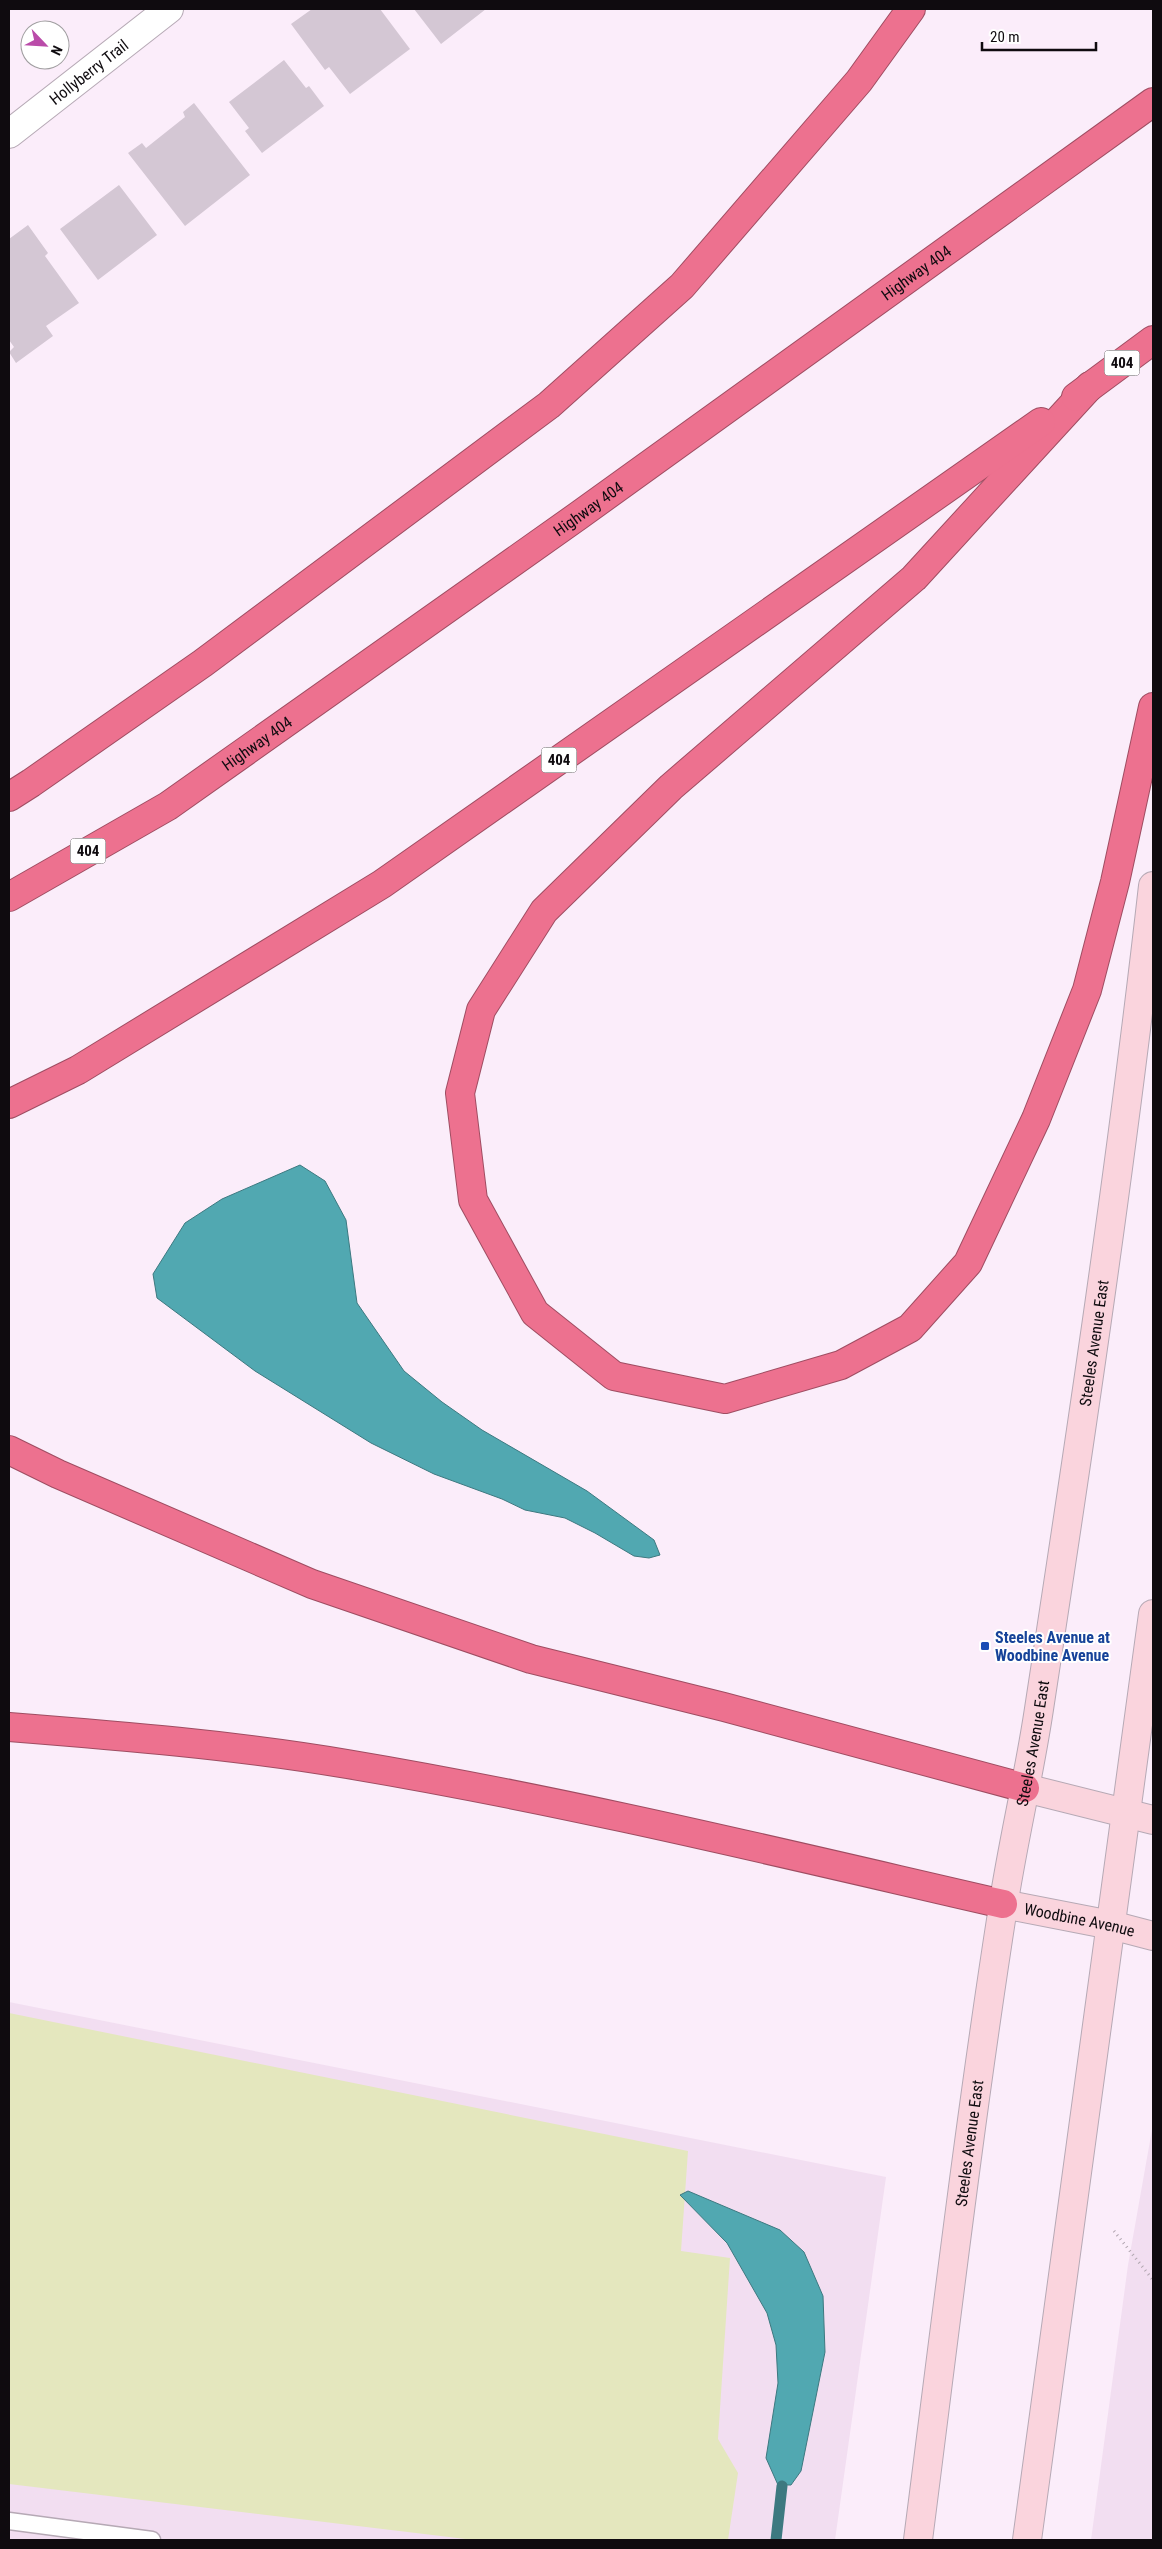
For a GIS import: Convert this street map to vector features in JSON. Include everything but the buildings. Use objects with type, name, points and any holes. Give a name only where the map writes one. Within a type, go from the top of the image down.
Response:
[{"type":"highway","points":[[9,796],[32,783],[203,663],[549,405],[682,286],[859,81],[910,9]]},
{"type":"highway","name":"Highway 404","points":[[9,896],[168,806],[586,511],[1153,102]]},
{"type":"highway","name":"404","points":[[9,1104],[78,1070],[382,884],[1153,340]]},
{"type":"highway","points":[[1090,386],[914,578],[671,787],[544,911],[481,1010],[460,1094],[473,1200],[534,1313],[614,1376],[725,1399],[841,1365],[910,1328],[968,1263],[1036,1119],[1087,990],[1115,882],[1153,707]]},
{"type":"highway","points":[[9,1450],[58,1474],[312,1584],[531,1660],[724,1707],[1025,1788]]},
{"type":"highway","points":[[9,1727],[157,1739],[346,1763],[617,1814],[1003,1904]]},
{"type":"main road","name":"Steeles Avenue East","points":[[918,2540],[966,2165],[1003,1904],[1039,1712],[1080,1452],[1153,886]]},
{"type":"main road","points":[[1027,2540],[1153,1614]]},
{"type":"main road","points":[[1025,1788],[1153,1820]]},
{"type":"main road","name":"Woodbine Avenue","points":[[1003,1904],[1111,1925],[1153,1936]]},
{"type":"street","name":"Hollyberry Trail","points":[[9,134],[169,9]]},
{"type":"lane","points":[[9,2521],[152,2540]]},
{"type":"path","points":[[1114,2231],[1153,2280]]},
{"type":"shaded area","points":[[9,2002],[886,2177],[835,2540],[9,2540]]},
{"type":"shaded area","points":[[1153,2124],[1153,2540],[1091,2540],[1128,2265]]},
{"type":"green space","points":[[9,2013],[688,2151],[681,2251],[730,2258],[718,2439],[738,2473],[728,2540],[474,2540],[9,2484]]},
{"type":"water","points":[[300,1165],[325,1181],[346,1220],[357,1303],[404,1371],[442,1402],[482,1430],[587,1491],[654,1540],[660,1555],[649,1558],[634,1556],[565,1518],[525,1510],[502,1499],[434,1474],[371,1443],[255,1371],[157,1298],[153,1274],[185,1223],[222,1199]]},
{"type":"water","points":[[688,2191],[780,2230],[804,2252],[823,2296],[825,2352],[801,2471],[791,2485],[778,2485],[766,2458],[778,2383],[776,2345],[767,2313],[727,2243],[680,2195]]},
{"type":"waterway","points":[[776,2540],[782,2486]]},
{"type":"place","name":"Steeles Avenue at Woodbine Avenue","points":[[985,1646]]}]
